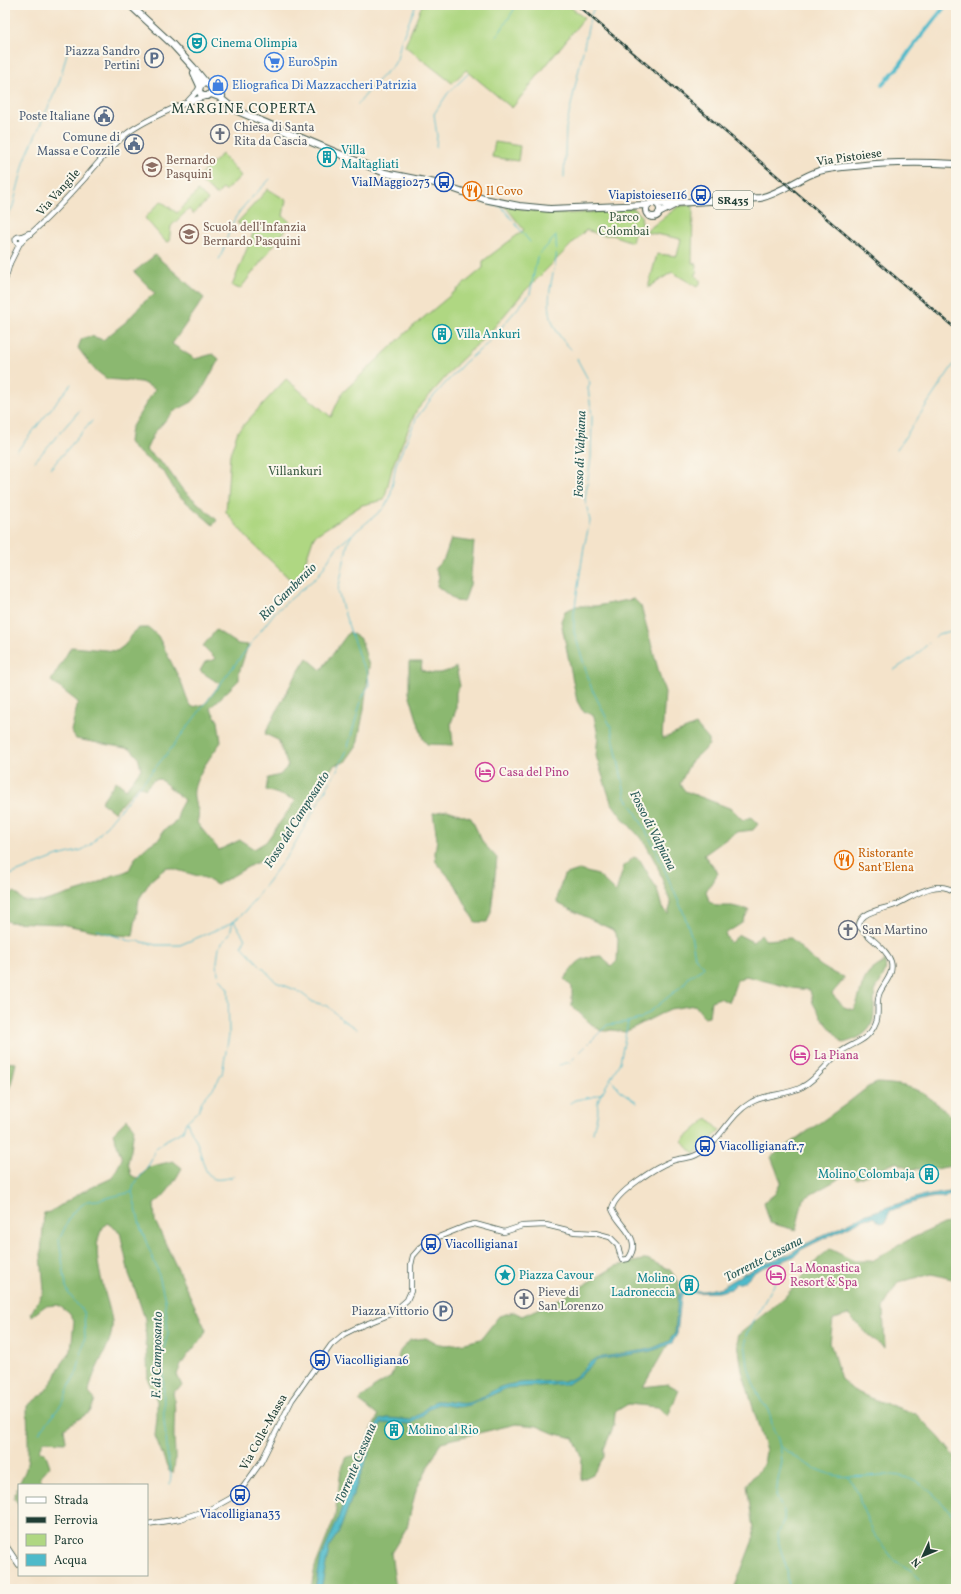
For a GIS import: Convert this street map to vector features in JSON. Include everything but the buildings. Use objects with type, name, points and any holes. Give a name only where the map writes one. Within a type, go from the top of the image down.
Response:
[{"type":"main road","points":[[127,5],[192,70],[204,86],[237,107],[240,111]]},
{"type":"main road","points":[[130,5],[172,44],[197,70],[204,86],[212,91],[211,94]]},
{"type":"main road","points":[[204,86],[200,94],[204,97],[211,94],[219,97],[232,108],[240,111]]},
{"type":"main road","name":"Via Pistoiese","points":[[240,111],[368,167],[396,176],[440,184],[479,197],[509,204],[550,209],[647,205],[654,202],[658,204],[760,198],[770,196],[801,178],[820,171],[839,167],[901,162],[956,164]]},
{"type":"main road","name":"Via Pistoiese","points":[[659,213],[680,202]]},
{"type":"main road","points":[[635,205],[646,212],[649,216],[653,217],[657,216],[659,213],[660,209],[658,204]]},
{"type":"main road","points":[[646,212],[647,205]]},
{"type":"street","points":[[187,102],[204,86]]},
{"type":"street","points":[[187,102],[204,97]]},
{"type":"street","name":"Via Vangile","points":[[5,280],[20,240],[40,226],[108,151],[126,134],[148,121],[187,102]]},
{"type":"street","name":"Via Colle-Massa","points":[[148,1524],[180,1519],[213,1508],[231,1498],[241,1490],[261,1462],[292,1400],[331,1345],[344,1334],[391,1314],[407,1300],[411,1291],[412,1260],[415,1254],[423,1246],[436,1238],[469,1225],[479,1225],[504,1232],[517,1227],[540,1224],[575,1232],[603,1234],[612,1238],[617,1244],[622,1260],[624,1261],[628,1259],[632,1251],[632,1240],[630,1234],[612,1209],[614,1202],[620,1196],[638,1180],[658,1168],[673,1160],[689,1157],[700,1152],[715,1140],[734,1115],[750,1103],[762,1098],[802,1087],[816,1076],[838,1054],[859,1042],[870,1033],[877,1019],[878,996],[890,976],[892,968],[888,956],[859,926],[862,919],[869,913],[893,906],[925,890],[943,887],[956,893]]},
{"type":"street","points":[[5,1544],[18,1564]]},
{"type":"green space","points":[[422,5],[568,5],[584,18],[512,108],[466,70],[452,83],[405,46]]},
{"type":"green space","points":[[495,142],[520,146],[518,161],[492,157]]},
{"type":"green space","points":[[222,154],[241,176],[225,191],[223,189],[216,195],[197,178]]},
{"type":"green space","points":[[268,189],[286,200],[283,216],[291,223],[240,289],[232,286],[254,231],[237,223]]},
{"type":"green space","points":[[198,191],[208,200],[193,214],[189,209],[171,226],[169,242],[165,241],[145,218],[161,201],[177,213]]},
{"type":"green space","points":[[693,205],[692,263],[697,264],[696,276],[700,280],[700,284],[697,287],[672,272],[648,288],[657,254],[677,256],[681,239],[645,232],[679,206]]},
{"type":"green space","points":[[505,206],[555,214],[632,208],[641,215],[642,224],[640,232],[634,234],[632,242],[612,235],[601,235],[586,230],[523,293],[491,331],[457,364],[416,411],[393,465],[384,500],[362,505],[314,536],[297,586],[248,539],[226,512],[230,454],[238,431],[286,379],[331,417],[342,393],[410,329],[483,268],[483,261],[524,230]]},
{"type":"green space","points":[[155,255],[204,298],[172,344],[195,359],[213,354],[219,359],[201,392],[192,402],[173,412],[154,433],[146,450],[166,467],[182,489],[217,520],[213,525],[177,494],[164,472],[133,448],[129,442],[131,428],[155,389],[141,382],[107,379],[94,369],[78,348],[81,340],[87,337],[95,337],[103,340],[127,321],[143,303],[155,293],[134,272]]},
{"type":"green space","points":[[451,539],[474,542],[470,585],[464,602],[456,601],[437,586],[439,576],[435,568],[444,559]]},
{"type":"green space","points":[[634,599],[641,606],[665,692],[662,739],[696,725],[709,740],[709,745],[690,763],[680,784],[685,791],[732,809],[743,820],[751,817],[758,824],[753,830],[736,832],[704,855],[718,873],[706,891],[709,901],[716,906],[732,906],[749,910],[742,923],[725,934],[730,943],[739,935],[753,942],[761,934],[765,940],[791,938],[809,956],[822,966],[829,971],[844,977],[842,982],[832,994],[844,1007],[853,1010],[856,1006],[862,986],[867,976],[885,961],[886,966],[884,974],[875,992],[874,1017],[869,1029],[861,1036],[843,1043],[821,1017],[813,1003],[810,990],[792,988],[746,976],[737,980],[729,1003],[720,998],[711,1001],[709,1016],[704,1017],[695,1005],[670,1009],[625,1032],[612,1030],[601,1031],[572,1006],[572,987],[564,979],[583,959],[602,956],[611,967],[617,961],[618,939],[613,930],[557,903],[558,893],[564,875],[579,870],[598,875],[616,892],[624,866],[634,857],[640,860],[657,889],[662,908],[668,914],[671,904],[657,865],[645,843],[621,816],[611,802],[596,756],[598,736],[594,716],[582,710],[577,701],[561,621],[565,611],[577,606],[596,606]]},
{"type":"green space","points":[[139,628],[149,628],[158,636],[182,684],[189,704],[193,707],[205,704],[220,684],[200,671],[205,662],[216,659],[203,646],[216,630],[238,644],[248,645],[239,673],[239,680],[210,708],[218,721],[221,742],[203,768],[194,791],[198,811],[197,823],[219,850],[240,840],[254,849],[266,842],[296,800],[266,790],[268,778],[280,775],[288,766],[278,740],[265,734],[292,682],[307,658],[321,670],[349,632],[361,639],[369,666],[364,709],[357,745],[345,762],[334,765],[265,860],[253,864],[217,885],[205,878],[167,867],[151,880],[139,899],[133,936],[115,935],[61,924],[9,922],[5,920],[5,896],[15,892],[23,901],[42,902],[85,889],[113,875],[129,870],[135,858],[149,845],[160,838],[163,831],[178,820],[178,811],[184,800],[160,779],[153,780],[145,789],[139,785],[114,812],[101,802],[116,781],[126,789],[141,769],[138,757],[131,749],[76,739],[71,731],[78,702],[51,681],[71,647],[117,651],[125,645],[131,635]]},
{"type":"green space","points":[[409,662],[422,662],[421,670],[431,673],[443,672],[456,667],[460,686],[456,692],[456,710],[451,723],[453,745],[427,744],[423,739],[409,693]]},
{"type":"green space","points":[[447,810],[471,818],[483,843],[497,858],[491,912],[487,922],[475,922],[455,884],[436,862],[435,853],[437,839],[433,813]]},
{"type":"green space","points":[[5,1062],[16,1063],[11,1084],[5,1098]]},
{"type":"green space","points":[[877,1083],[900,1085],[917,1090],[925,1094],[950,1115],[956,1114],[956,1165],[936,1169],[908,1169],[897,1162],[857,1179],[849,1173],[803,1199],[796,1230],[770,1223],[764,1202],[775,1194],[781,1182],[771,1157],[868,1087]]},
{"type":"green space","points":[[708,1118],[720,1131],[694,1154],[682,1141]]},
{"type":"green space","points":[[127,1119],[134,1127],[128,1162],[131,1175],[138,1179],[149,1167],[173,1161],[182,1168],[166,1192],[154,1204],[155,1221],[206,1330],[202,1338],[182,1364],[177,1375],[182,1386],[173,1392],[175,1408],[175,1459],[173,1473],[169,1471],[155,1436],[157,1401],[148,1380],[145,1319],[129,1274],[120,1232],[107,1223],[100,1232],[97,1256],[99,1270],[110,1310],[112,1330],[107,1348],[91,1384],[89,1393],[95,1400],[90,1412],[64,1428],[66,1442],[44,1441],[39,1451],[45,1452],[50,1466],[39,1478],[45,1484],[19,1484],[27,1463],[27,1406],[43,1394],[55,1378],[59,1368],[71,1351],[74,1321],[69,1313],[58,1305],[45,1306],[32,1316],[31,1313],[44,1291],[41,1255],[44,1213],[50,1212],[82,1192],[112,1178],[122,1159],[113,1133]]},
{"type":"green space","points":[[956,1221],[956,1280],[932,1274],[898,1282],[883,1308],[885,1348],[876,1342],[848,1315],[833,1319],[830,1343],[841,1379],[853,1390],[870,1398],[916,1414],[938,1436],[956,1458],[956,1589],[734,1589],[754,1537],[747,1484],[764,1464],[766,1451],[742,1371],[737,1336],[784,1298],[819,1258],[830,1249],[854,1261],[872,1261],[908,1240],[943,1224]]},
{"type":"green space","points":[[647,1259],[670,1270],[679,1282],[676,1334],[665,1349],[643,1387],[668,1384],[679,1390],[668,1416],[658,1407],[628,1404],[615,1412],[614,1425],[604,1449],[604,1457],[593,1474],[581,1480],[582,1457],[574,1438],[553,1433],[537,1426],[516,1424],[441,1442],[416,1490],[407,1527],[391,1553],[396,1589],[311,1589],[315,1567],[335,1517],[341,1470],[347,1457],[361,1454],[378,1416],[359,1401],[373,1388],[391,1377],[400,1351],[410,1340],[426,1338],[435,1343],[446,1345],[465,1343],[481,1339],[499,1316],[514,1312],[522,1316],[566,1296],[616,1266]]},
{"type":"green space","points":[[18,1487],[18,1503],[14,1498]]},
{"type":"water","points":[[956,1191],[956,1194],[944,1198],[939,1197],[925,1199],[890,1211],[885,1222],[880,1223],[873,1217],[862,1220],[802,1249],[793,1257],[758,1270],[745,1281],[736,1283],[730,1289],[719,1292],[684,1293],[681,1297],[677,1334],[672,1343],[652,1351],[597,1360],[581,1375],[568,1384],[507,1388],[470,1405],[458,1407],[438,1404],[427,1410],[411,1424],[382,1423],[378,1429],[339,1532],[330,1545],[321,1589],[315,1589],[321,1558],[336,1524],[356,1469],[369,1447],[379,1420],[388,1418],[411,1420],[435,1401],[458,1403],[472,1402],[497,1388],[507,1385],[529,1382],[566,1381],[566,1379],[569,1380],[577,1376],[589,1363],[597,1358],[651,1349],[669,1341],[675,1333],[678,1297],[682,1291],[704,1291],[723,1287],[757,1266],[790,1254],[800,1247],[867,1214],[919,1197]]},
{"type":"waterway","points":[[358,104],[378,80],[393,66],[397,59],[401,41],[416,5]]},
{"type":"waterway","points":[[496,38],[517,5]]},
{"type":"waterway","points":[[591,15],[595,5]]},
{"type":"waterway","points":[[882,85],[900,65],[946,5]]},
{"type":"waterway","points":[[564,178],[566,128],[590,19]]},
{"type":"waterway","points":[[5,221],[13,206],[25,159],[59,83],[67,53]]},
{"type":"waterway","points":[[436,147],[437,136],[434,114],[448,93],[468,74]]},
{"type":"waterway","points":[[219,260],[236,216],[270,179]]},
{"type":"waterway","points":[[491,205],[502,207],[530,242]]},
{"type":"waterway","name":"Rio Gamberaio","points":[[5,877],[58,856],[82,850],[91,844],[170,750],[275,612],[318,576],[337,547],[383,509],[390,498],[396,464],[417,417],[431,399],[464,363],[486,345],[530,294],[537,257],[556,236]]},
{"type":"waterway","points":[[556,237],[555,267],[549,307],[556,329],[571,349]]},
{"type":"waterway","name":"Fosso di Valpiana","points":[[570,1103],[575,1100],[592,1097],[602,1093],[620,1062],[628,1022],[640,1019],[651,1011],[683,985],[689,977],[702,969],[704,966],[695,957],[691,935],[684,914],[654,846],[634,809],[626,798],[611,727],[591,687],[574,632],[574,613],[584,547],[590,521],[585,499],[591,458],[592,416],[588,388],[590,383],[577,359]]},
{"type":"waterway","points":[[897,449],[956,361]]},
{"type":"waterway","points":[[17,451],[71,384]]},
{"type":"waterway","points":[[35,461],[79,411]]},
{"type":"waterway","points":[[50,469],[92,421]]},
{"type":"waterway","points":[[343,609],[338,591],[348,542],[352,535]]},
{"type":"waterway","points":[[342,761],[347,750],[362,698],[369,685],[368,674],[360,660],[344,612]]},
{"type":"waterway","points":[[935,637],[938,634],[956,630]]},
{"type":"waterway","points":[[894,670],[915,656],[929,643]]},
{"type":"waterway","name":"Fosso del Camposanto","points":[[97,930],[130,941],[138,941],[156,945],[180,945],[234,921],[245,912],[290,852],[341,763]]},
{"type":"waterway","points":[[218,974],[217,962],[219,947],[230,933],[233,921]]},
{"type":"waterway","points":[[234,921],[245,939],[242,946],[276,982],[298,991],[313,1002],[328,1006],[341,1019],[357,1029]]},
{"type":"waterway","name":"F. di Camposanto","points":[[170,1484],[171,1476],[164,1421],[163,1352],[168,1333],[165,1300],[158,1271],[141,1229],[132,1192],[134,1185],[150,1163],[155,1149],[166,1140],[183,1131],[186,1122],[198,1111],[202,1101],[214,1087],[222,1074],[229,1035],[228,989],[220,978]]},
{"type":"waterway","points":[[559,1065],[570,1062],[607,1025],[628,1022]]},
{"type":"waterway","points":[[611,1079],[619,1090],[637,1102]]},
{"type":"waterway","points":[[593,1133],[598,1107],[597,1103],[601,1094]]},
{"type":"waterway","points":[[187,1122],[198,1145],[205,1168],[211,1177],[216,1179],[229,1178],[234,1175]]},
{"type":"waterway","points":[[39,1433],[64,1401],[70,1384],[77,1372],[85,1337],[84,1313],[69,1294],[66,1286],[59,1240],[72,1213],[87,1201],[132,1192]]},
{"type":"waterway","name":"Torrente Cessana","points":[[777,1262],[774,1285],[754,1319],[746,1335],[745,1342],[748,1366],[753,1383],[761,1401],[769,1410],[773,1429],[778,1439],[781,1452],[782,1462],[776,1496],[784,1512],[784,1520],[778,1534],[779,1544],[787,1570],[789,1589]]},
{"type":"waterway","points":[[780,1446],[793,1456],[823,1472],[851,1477],[887,1475],[908,1478],[926,1488],[956,1519]]},
{"type":"waterway","points":[[848,1476],[858,1493],[861,1505],[873,1532],[894,1560],[912,1571],[919,1580]]},
{"type":"railway","points":[[577,5],[956,329]]},
{"type":"place","name":"Cinema Olimpia","points":[[197,43]]},
{"type":"place","name":"Piazza Sandro Pertini","points":[[154,58]]},
{"type":"place","name":"EuroSpin","points":[[274,62]]},
{"type":"place","name":"Eliografica Di Mazzaccheri Patrizia","points":[[218,85]]},
{"type":"place","name":"Poste Italiane","points":[[104,116]]},
{"type":"place","name":"Chiesa di Santa Rita da Cascia","points":[[220,134]]},
{"type":"place","name":"Comune di Massa e Cozzile","points":[[134,144]]},
{"type":"place","name":"Villa Maltagliati","points":[[327,157]]},
{"type":"place","name":"Bernardo Pasquini","points":[[152,167]]},
{"type":"place","name":"ViaIMaggio273","points":[[444,182]]},
{"type":"place","name":"Il Covo","points":[[472,191]]},
{"type":"place","name":"Viapistoiese116","points":[[701,195]]},
{"type":"place","name":"Scuola dell'Infanzia Bernardo Pasquini","points":[[189,234]]},
{"type":"place","name":"Villa Ankuri","points":[[442,334]]},
{"type":"place","name":"Casa del Pino","points":[[485,772]]},
{"type":"place","name":"Ristorante Sant'Elena","points":[[844,860]]},
{"type":"place","name":"San Martino","points":[[848,930]]},
{"type":"place","name":"La Piana","points":[[800,1055]]},
{"type":"place","name":"Viacolligianafr.7","points":[[705,1146]]},
{"type":"place","name":"Molino Colombaja","points":[[929,1174]]},
{"type":"place","name":"Viacolligiana1","points":[[431,1244]]},
{"type":"place","name":"Piazza Cavour","points":[[505,1275]]},
{"type":"place","name":"La Monastica Resort & Spa","points":[[776,1275]]},
{"type":"place","name":"Molino Ladroneccia","points":[[689,1285]]},
{"type":"place","name":"Pieve di San Lorenzo","points":[[524,1299]]},
{"type":"place","name":"Piazza Vittorio","points":[[443,1311]]},
{"type":"place","name":"Viacolligiana6","points":[[320,1360]]},
{"type":"place","name":"Molino al Rio","points":[[394,1430]]},
{"type":"place","name":"Viacolligiana33","points":[[240,1495]]},
{"type":"district","name":"MARGINE COPERTA","points":[[244,108]]},
{"type":"park label","name":"Parco Colombai","points":[[624,224]]},
{"type":"park label","name":"Villankuri","points":[[295,471]]}]
